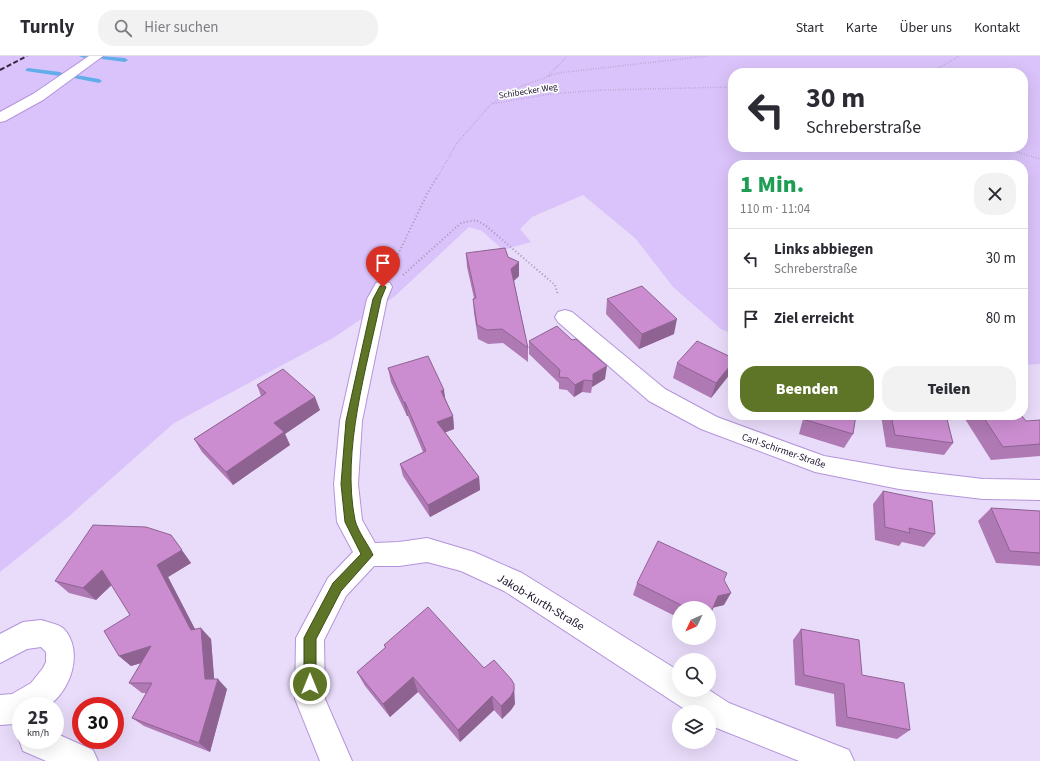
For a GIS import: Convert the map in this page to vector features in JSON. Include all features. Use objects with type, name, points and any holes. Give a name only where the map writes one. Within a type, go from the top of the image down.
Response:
[{"type":"street","points":[[0,118],[38,97],[97,56]]},
{"type":"street","points":[[336,761],[310,699],[310,638],[337,587],[368,555],[350,522],[346,484],[351,421],[380,293]]},
{"type":"street","name":"Carl-Schirmer-Straße","points":[[565,317],[657,395],[709,423],[823,465],[892,478],[982,489],[1040,490]]},
{"type":"street","name":"Jakob-Kurth-Straße","points":[[368,555],[399,554],[427,550],[465,560],[513,582],[672,684]]},
{"type":"street","points":[[0,649],[12,640],[26,634],[40,633],[51,636],[59,644],[62,655],[59,668],[53,680],[42,693],[36,697]]},
{"type":"street","points":[[693,697],[719,714],[838,761]]},
{"type":"street","points":[[55,749],[82,761]]},
{"type":"path","points":[[548,76],[567,56]]},
{"type":"path","points":[[491,104],[518,87],[558,73],[707,56]]},
{"type":"path","points":[[938,68],[960,56]]},
{"type":"path","name":"Schibecker Weg","points":[[380,293],[427,194],[457,143],[491,104],[550,94],[603,90],[728,87]]},
{"type":"path","points":[[1017,152],[1040,159]]},
{"type":"path","points":[[380,293],[461,222],[476,220],[485,225],[555,285],[565,317]]},
{"type":"shaded area","points":[[0,56],[1040,56],[1040,364],[1028,365],[1028,160],[728,160],[728,332],[721,329],[673,287],[636,239],[583,195],[532,217],[520,229],[531,242],[503,250],[482,231],[469,227],[394,297],[333,338],[174,423],[67,518],[0,572]]},
{"type":"building","points":[[505,248],[508,257],[519,262],[511,269],[528,348],[502,329],[487,330],[477,325],[473,299],[476,298],[466,253]]},
{"type":"building","points":[[642,286],[677,319],[642,334],[607,299]]},
{"type":"building","points":[[557,326],[572,340],[576,339],[607,366],[593,374],[593,381],[584,380],[575,385],[568,378],[559,377],[560,370],[529,341]]},
{"type":"building","points":[[697,341],[728,356],[728,368],[716,383],[677,363]]},
{"type":"building","points":[[428,356],[444,390],[441,391],[453,416],[437,422],[479,477],[428,505],[400,464],[426,451],[405,402],[404,403],[388,368]]},
{"type":"building","points":[[283,369],[315,397],[274,423],[284,432],[226,472],[194,439],[266,393],[257,385]]},
{"type":"building","points":[[806,420],[855,420],[853,434]]},
{"type":"building","points":[[892,420],[947,420],[953,443],[895,435]]},
{"type":"building","points":[[985,420],[1040,420],[1040,444],[1003,447]]},
{"type":"building","points":[[883,491],[932,501],[935,534],[909,528],[910,533],[885,527]]},
{"type":"building","points":[[991,508],[1040,511],[1040,553],[1010,551]]},
{"type":"building","points":[[93,525],[146,527],[171,535],[182,550],[157,565],[191,630],[201,628],[205,679],[218,679],[199,743],[132,718],[152,683],[129,683],[151,646],[119,656],[104,631],[130,615],[102,570],[83,588],[55,581]]},
{"type":"building","points":[[658,541],[727,573],[724,580],[731,593],[718,596],[716,601],[673,601],[637,583]]},
{"type":"building","points":[[428,607],[484,668],[494,660],[514,684],[514,690],[511,696],[501,706],[492,696],[458,730],[413,677],[383,704],[357,672],[386,647],[384,645]]},
{"type":"building","points":[[801,629],[859,640],[862,675],[904,683],[910,730],[847,717],[844,684],[804,675]]},
{"type":"waterway","points":[[102,57],[125,60]]},
{"type":"waterway","points":[[28,70],[60,74]]},
{"type":"waterway","points":[[76,77],[99,81]]},
{"type":"railway","points":[[0,70],[27,56]]},
{"type":"route","points":[[310,684],[310,638],[337,587],[368,555],[350,522],[346,484],[351,421],[377,299],[383,287]]}]
